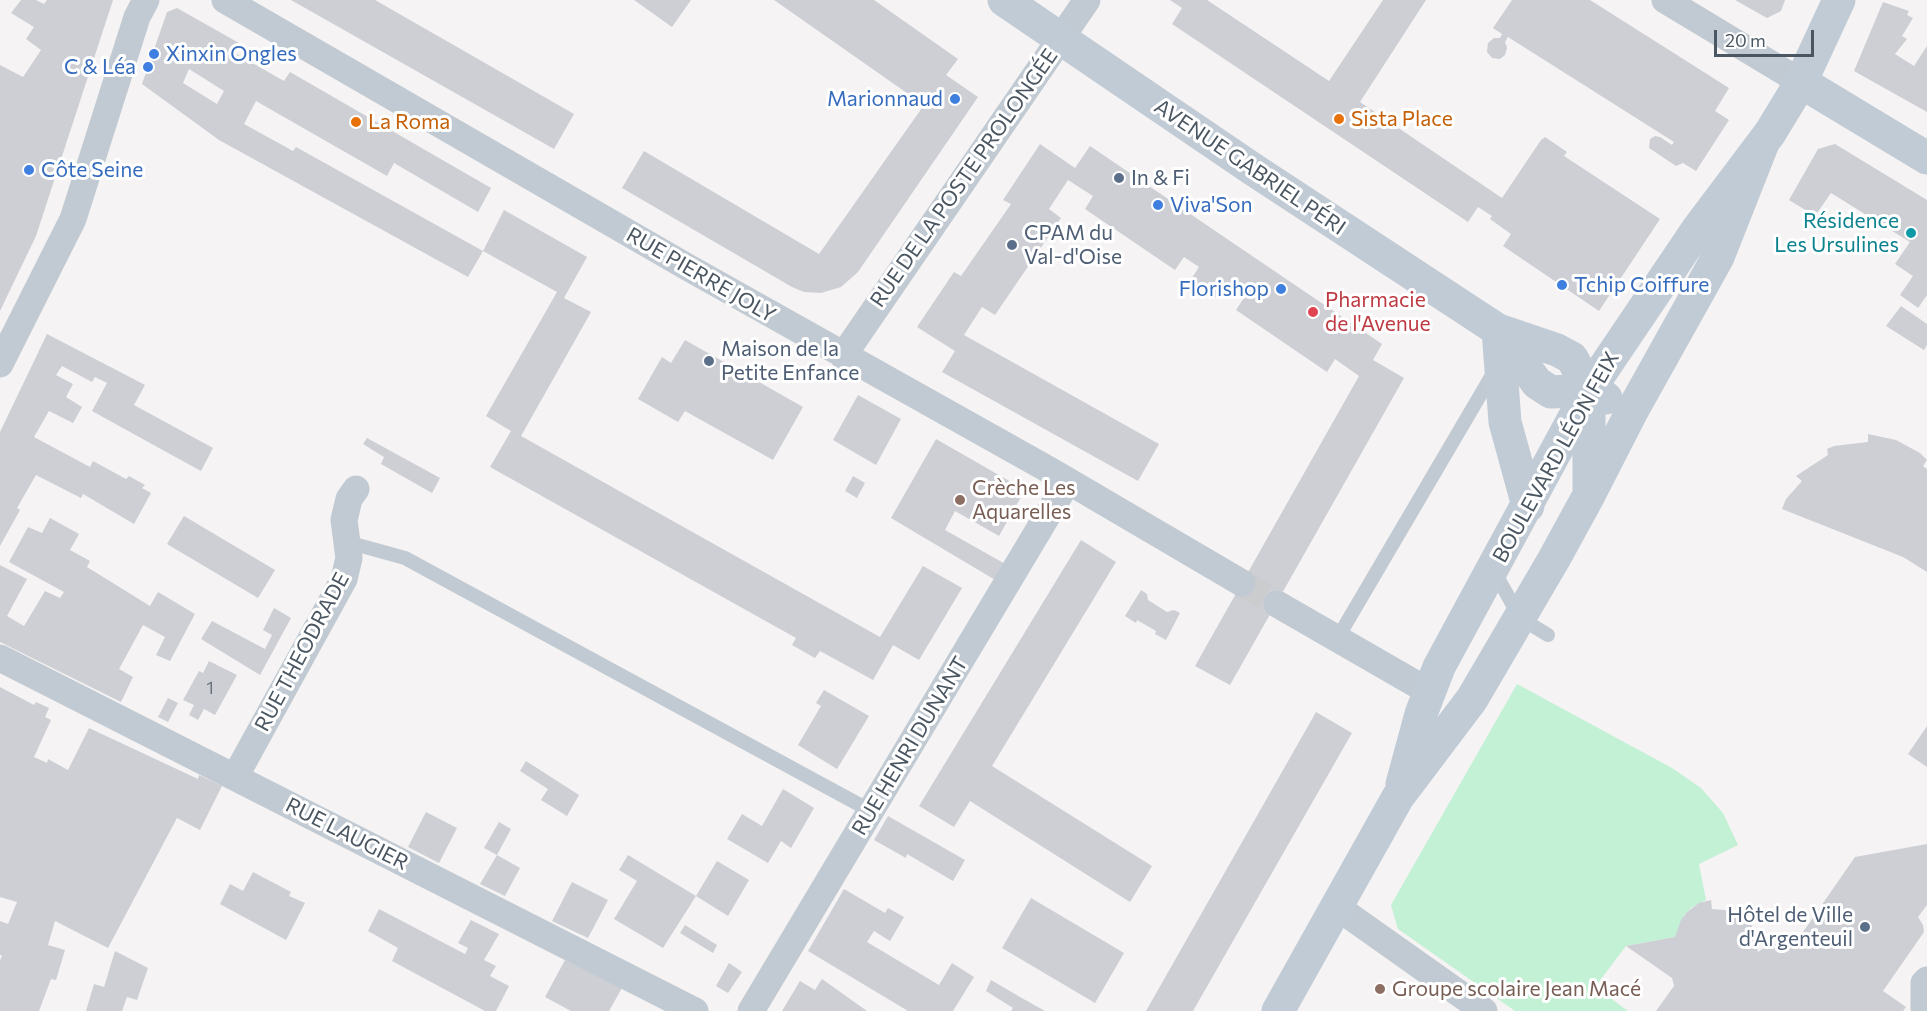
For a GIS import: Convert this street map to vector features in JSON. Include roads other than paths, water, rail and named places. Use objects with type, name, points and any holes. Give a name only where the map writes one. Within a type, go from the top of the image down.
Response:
[{"type":"main road","name":"AVENUE GABRIEL PÉRI","points":[[1004,0],[1263,176],[1500,345],[1537,383],[1551,392],[1589,390],[1632,411]]},
{"type":"main road","name":"BOULEVARD LÉON FEIX","points":[[1398,797],[1428,691],[1589,390],[1697,230],[1763,143],[1801,82],[1839,0]]},
{"type":"main road","points":[[1801,82],[1927,158]]},
{"type":"main road","name":"BOULEVARD LÉON FEIX","points":[[1278,1011],[1398,797],[1472,699],[1521,618],[1718,257],[1763,143]]},
{"type":"main road","points":[[1500,345],[1505,422],[1528,506]]},
{"type":"main road","points":[[1589,390],[1589,495]]},
{"type":"street","points":[[0,364],[73,219],[137,17],[146,0]]},
{"type":"street","name":"RUE PIERRE JOLY","points":[[225,0],[843,356],[1068,481],[1242,583]]},
{"type":"street","name":"RUE DE LA POSTE PROLONGÉE","points":[[843,356],[1087,0]]},
{"type":"street","points":[[1665,0],[1801,82]]},
{"type":"street","name":"RUE HENRI DUNANT","points":[[751,1011],[1068,481]]},
{"type":"street","name":"RUE THEODRADE","points":[[235,777],[344,579],[349,558],[344,520],[349,499],[356,489]]},
{"type":"street","points":[[1277,604],[1428,691]]},
{"type":"street","name":"RUE LAUGIER","points":[[0,658],[695,1011]]},
{"type":"street","points":[[1337,907],[1484,1011]]},
{"type":"street","points":[[1925,982],[1924,1008],[1927,1011]]},
{"type":"lane","points":[[1337,639],[1500,345]]},
{"type":"lane","points":[[346,542],[405,558],[871,811]]},
{"type":"lane","points":[[1493,569],[1521,618],[1548,635]]},
{"type":"tunnel","points":[[1242,583],[1277,604]]},
{"type":"place","name":"Xinxin Ongles","points":[[154,54]]},
{"type":"place","name":"C & Léa","points":[[148,67]]},
{"type":"place","name":"Marionnaud","points":[[955,99]]},
{"type":"place","name":"Sista Place","points":[[1339,119]]},
{"type":"place","name":"La Roma","points":[[356,122]]},
{"type":"place","name":"Côte Seine","points":[[29,170]]},
{"type":"place","name":"In & Fi","points":[[1119,178]]},
{"type":"place","name":"Viva'Son","points":[[1158,205]]},
{"type":"place","name":"Résidence Les Ursulines","points":[[1911,233]]},
{"type":"place","name":"CPAM du Val-d'Oise","points":[[1012,245]]},
{"type":"place","name":"Tchip Coiffure","points":[[1562,285]]},
{"type":"place","name":"Florishop","points":[[1281,289]]},
{"type":"place","name":"Pharmacie de l'Avenue","points":[[1313,312]]},
{"type":"place","name":"Maison de la Petite Enfance","points":[[709,361]]},
{"type":"place","name":"Crèche Les Aquarelles","points":[[960,500]]},
{"type":"place","name":"Hôtel de Ville d'Argenteuil","points":[[1865,927]]},
{"type":"place","name":"Groupe scolaire Jean Macé","points":[[1380,989]]}]
